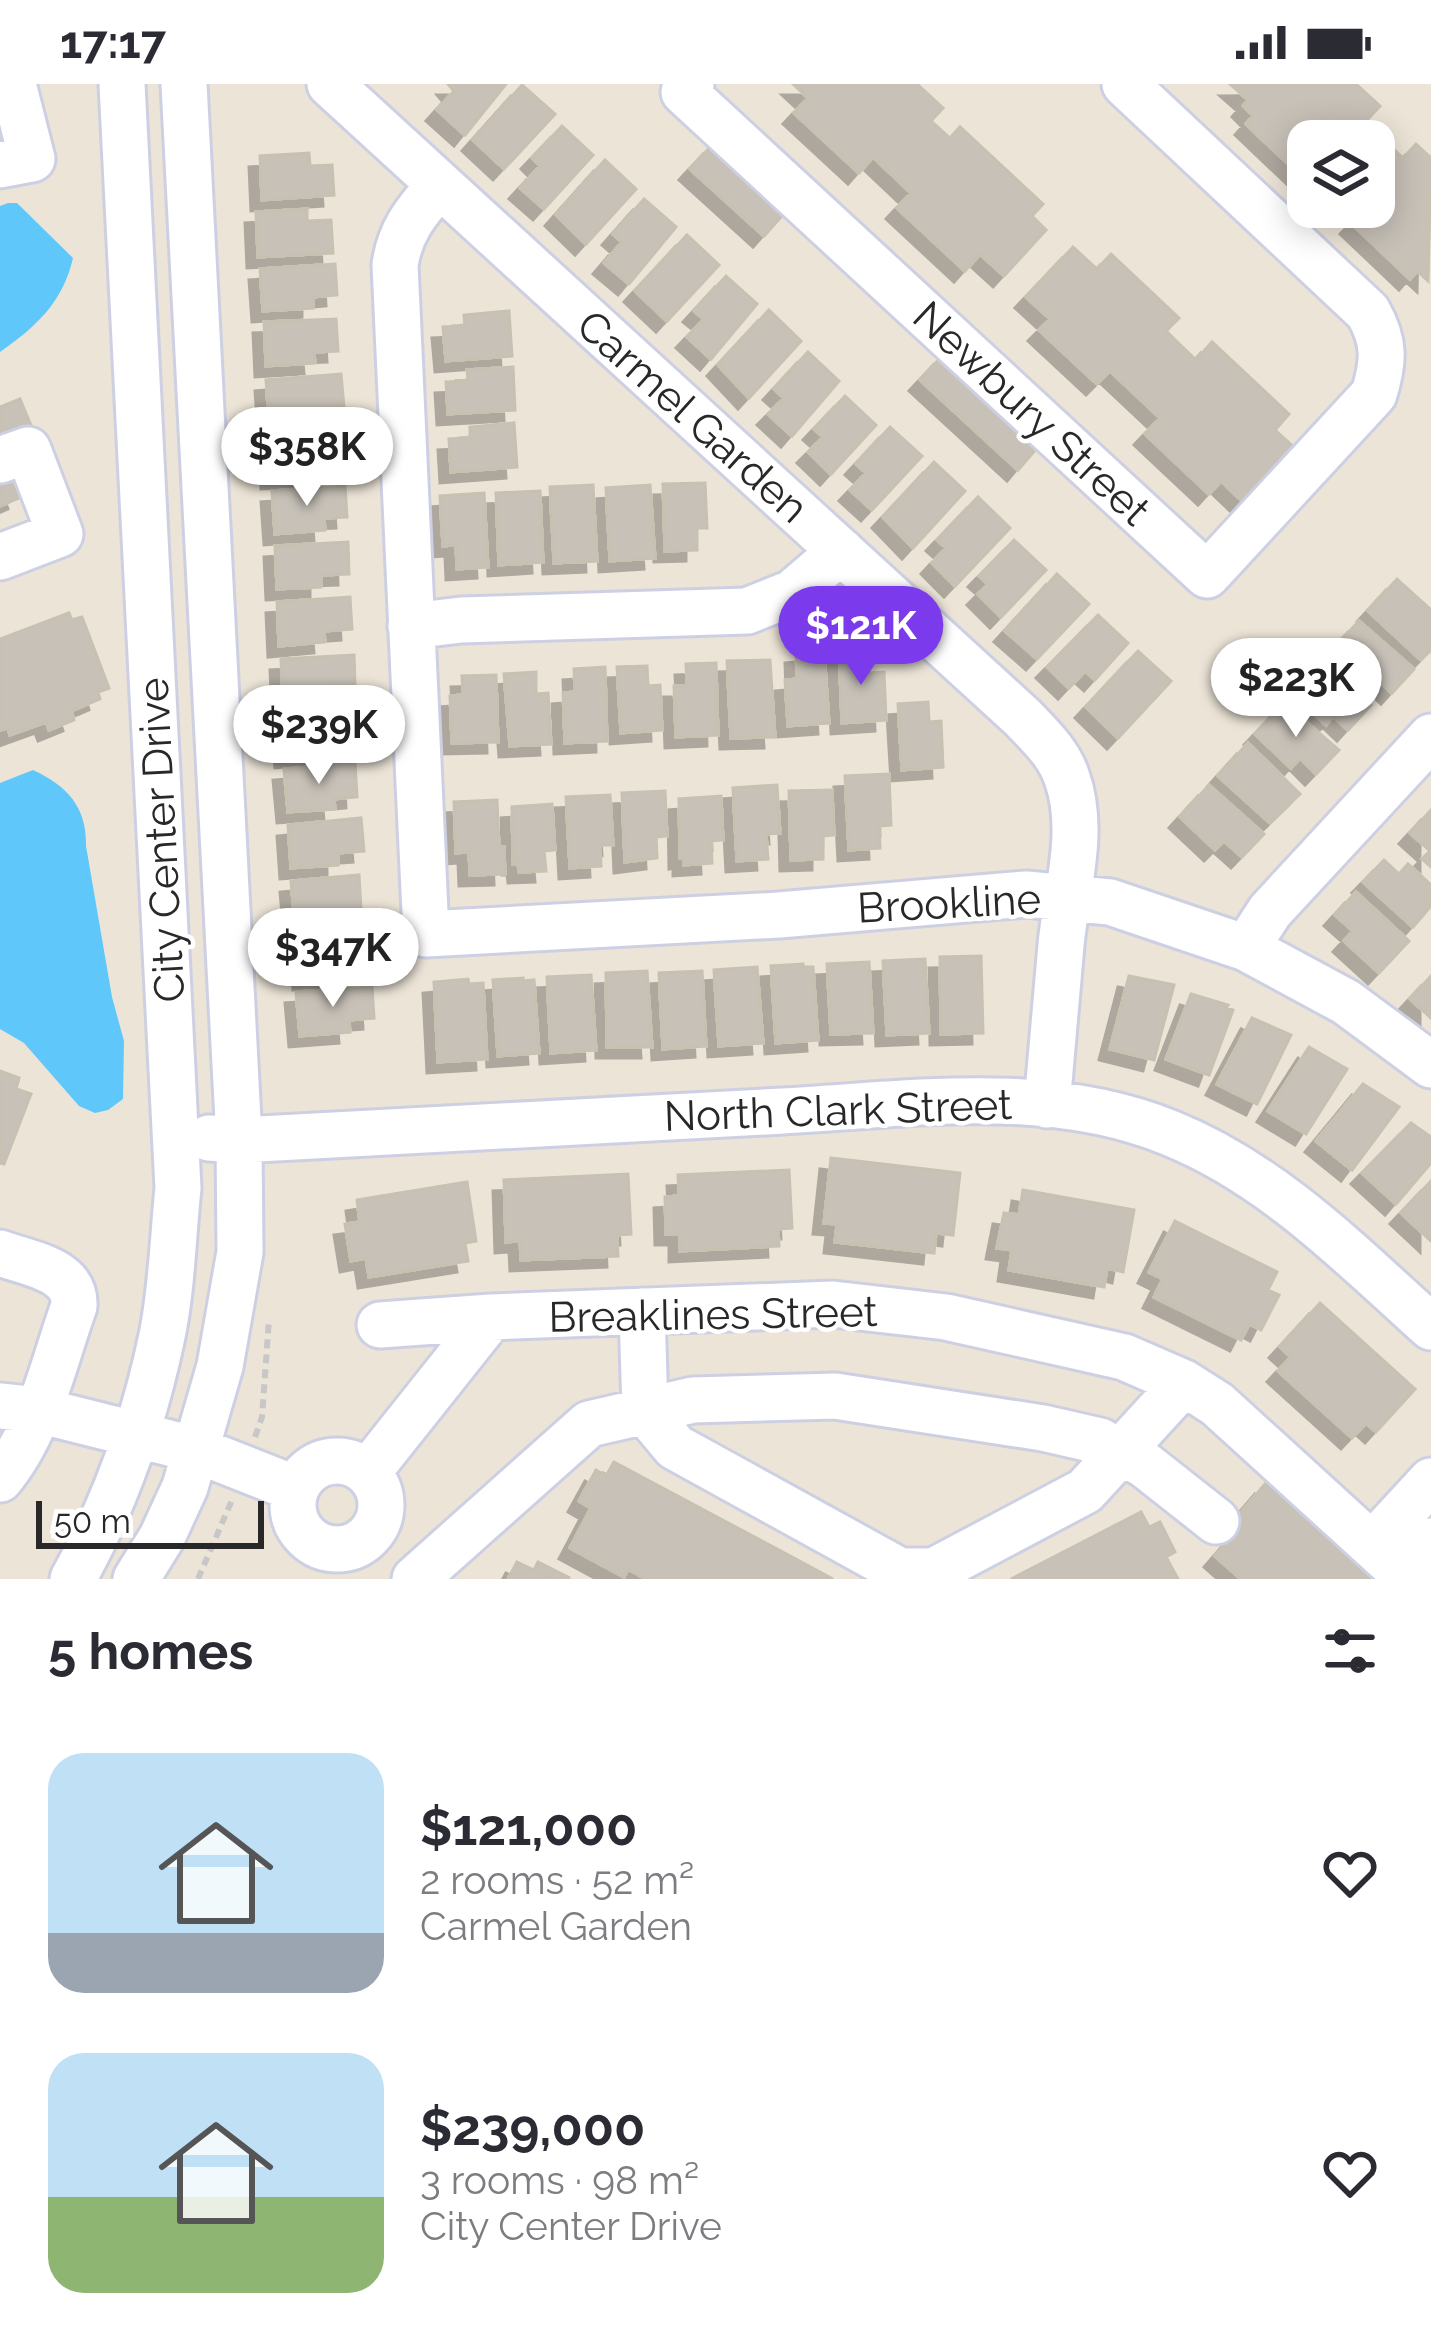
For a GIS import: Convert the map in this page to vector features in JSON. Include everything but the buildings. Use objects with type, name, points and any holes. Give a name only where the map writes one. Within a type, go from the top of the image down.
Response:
[{"type":"street","points":[[0,165],[32,159],[13,84]]},
{"type":"street","name":"City Center Drive","points":[[73,1579],[113,1501],[136,1436],[163,1332],[178,1188],[122,84]]},
{"type":"street","name":"City Center Drive","points":[[136,1579],[163,1537],[197,1450],[220,1366],[240,1252],[239,1140],[184,84]]},
{"type":"street","name":"Carmel Garden","points":[[330,84],[1023,718],[1055,753],[1073,801],[1073,857],[1048,1105]]},
{"type":"street","name":"Newbury Street","points":[[691,84],[684,92],[1207,575],[1374,394],[1383,364],[1382,336],[1369,312],[1140,89]]},
{"type":"street","points":[[439,185],[409,221],[395,265],[411,626],[461,620],[747,611],[793,593],[842,551]]},
{"type":"street","points":[[0,460],[28,450],[60,534],[0,557]]},
{"type":"street","name":"Brookline","points":[[411,626],[426,934],[779,915],[1026,894],[1110,902],[1246,948],[1346,1002],[1431,1065]]},
{"type":"street","points":[[1246,948],[1270,911],[1431,737]]},
{"type":"street","name":"North Clark Street","points":[[176,1135],[239,1140],[964,1101],[1048,1105],[1110,1115],[1212,1152],[1292,1204],[1431,1327]]},
{"type":"street","points":[[0,1253],[63,1277],[75,1292],[74,1306],[19,1408],[20,1456],[0,1479]]},
{"type":"street","name":"Breaklines Street","points":[[367,1473],[491,1317],[833,1304],[946,1317],[1124,1357],[1184,1383],[1217,1404],[1404,1559]]},
{"type":"street","points":[[642,1311],[645,1411],[675,1447],[900,1571],[934,1571],[1085,1491],[1184,1383]]},
{"type":"street","points":[[380,1324],[491,1317]]},
{"type":"street","points":[[415,1579],[590,1424],[693,1400],[835,1396],[1043,1428],[1100,1442],[1123,1453],[1216,1521]]},
{"type":"street","points":[[19,1408],[197,1450],[296,1489]]},
{"type":"street","points":[[346,1462],[367,1473],[381,1505],[374,1528],[343,1548],[318,1544],[294,1514],[302,1478],[321,1464],[346,1462]]},
{"type":"street","points":[[1404,1559],[1431,1481]]},
{"type":"street","points":[[366,1537],[402,1579]]},
{"type":"water","points":[[17,203],[73,258],[46,312],[0,352],[0,206]]},
{"type":"water","points":[[33,770],[65,791],[83,820],[112,997],[124,1041],[123,1099],[95,1113],[79,1106],[24,1043],[0,1029],[0,783]]}]
